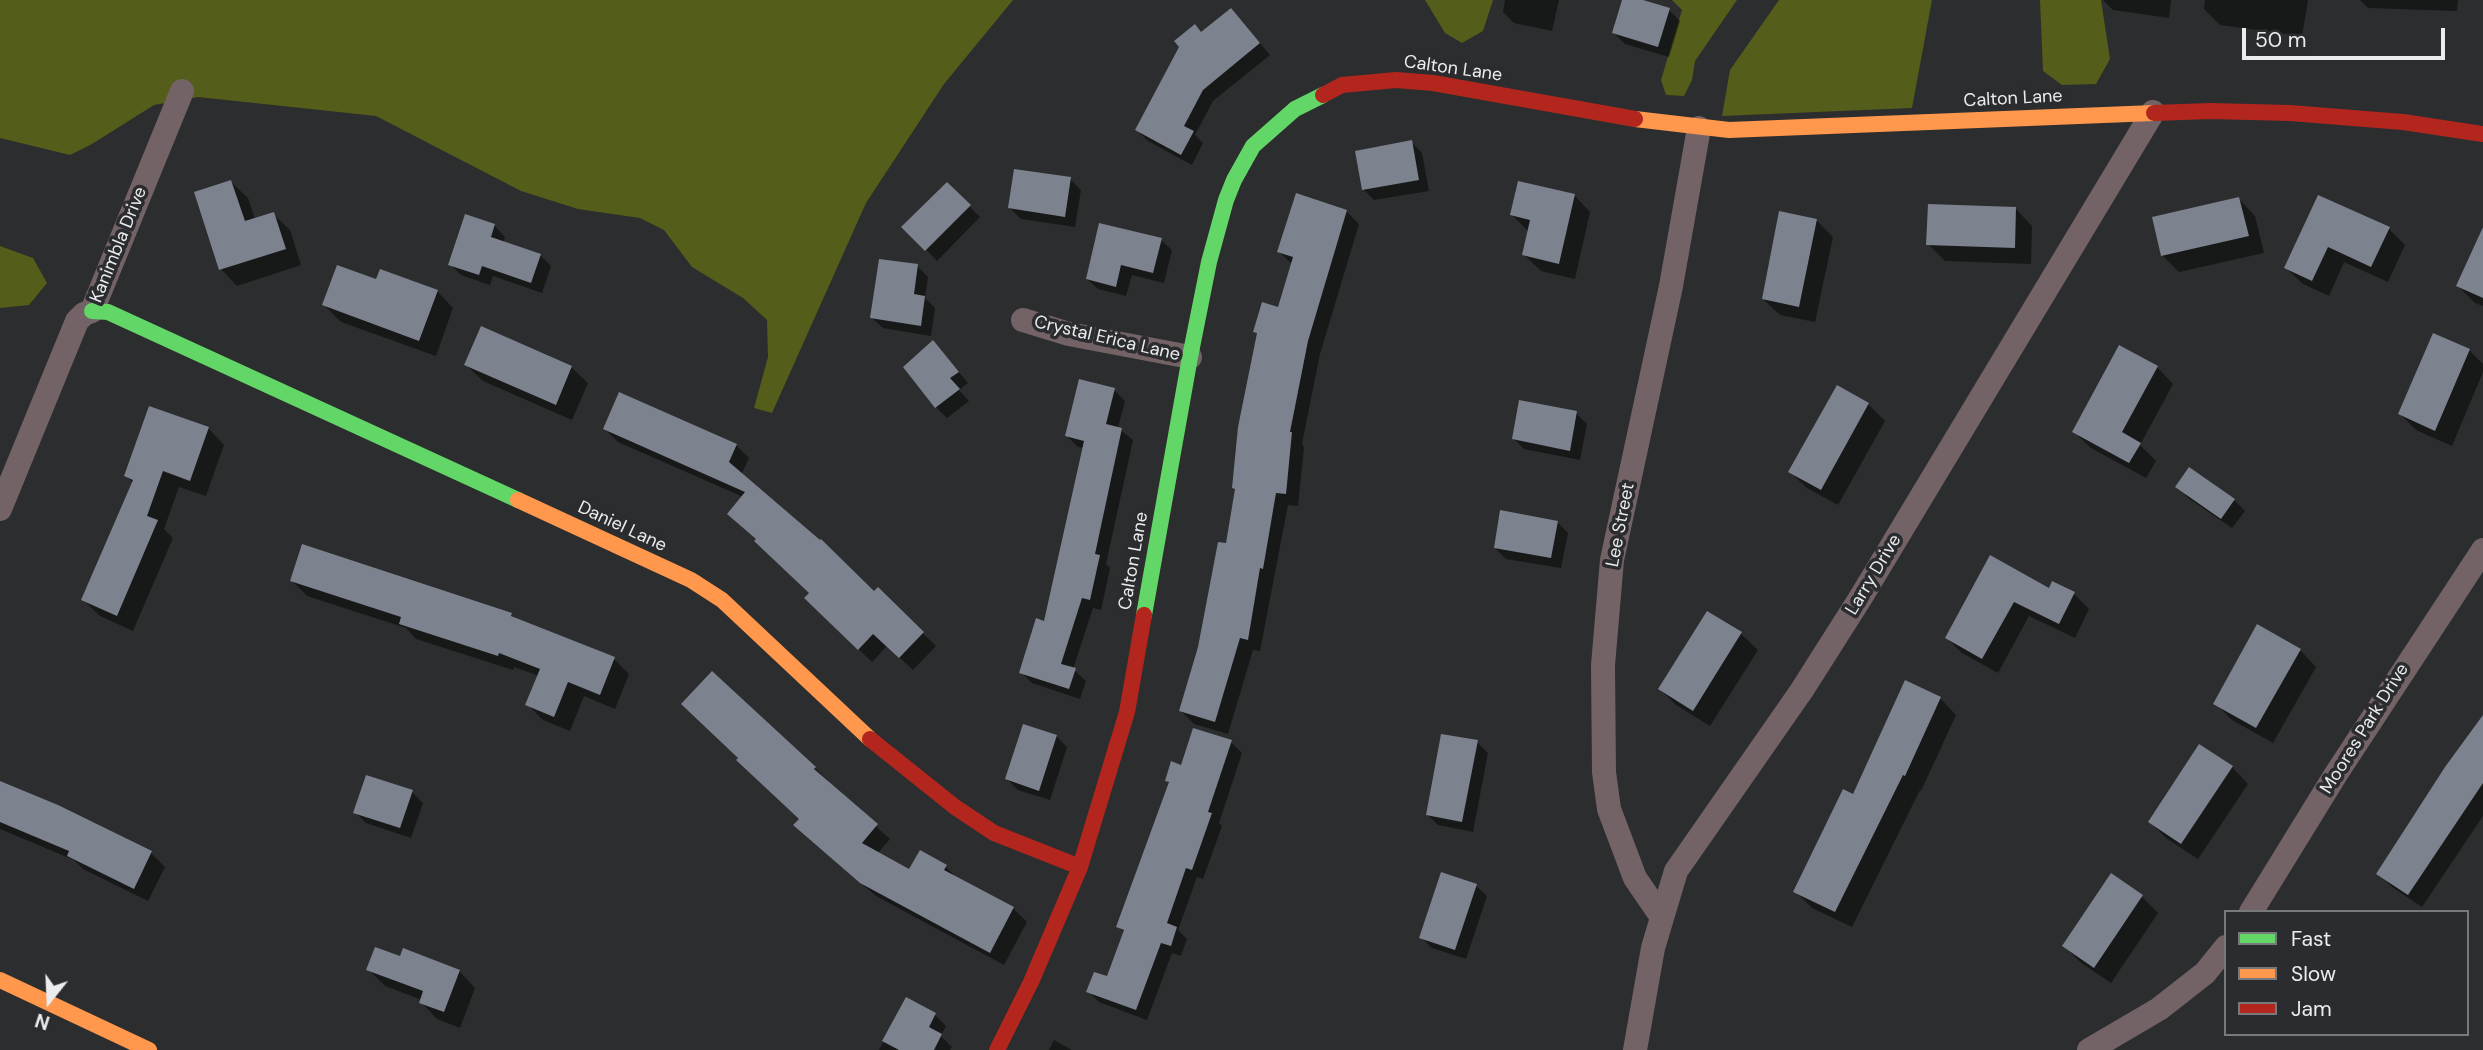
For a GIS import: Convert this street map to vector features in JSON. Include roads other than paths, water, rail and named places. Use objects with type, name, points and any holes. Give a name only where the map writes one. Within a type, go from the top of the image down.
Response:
[{"type":"street","name":"Calton Lane","points":[[997,1050],[1031,982],[1080,867],[1127,712],[1190,357],[1209,262],[1226,200],[1253,146],[1295,110],[1342,85],[1396,80],[1433,83],[1633,119],[1699,128],[1759,130],[2153,112],[2290,113],[2403,122],[2483,134]]},
{"type":"street","name":"Kanimbla Drive","points":[[0,509],[77,321],[92,311],[182,91]]},
{"type":"street","name":"Larry Drive","points":[[1636,1050],[1653,948],[1676,871],[1802,690],[1854,608],[2153,112]]},
{"type":"street","name":"Lee Street","points":[[1661,916],[1635,878],[1609,809],[1604,772],[1603,665],[1612,560],[1671,286],[1699,128]]},
{"type":"street","name":"Daniel Lane","points":[[92,311],[108,312],[691,580],[722,600],[885,753],[955,807],[994,833],[1080,867]]},
{"type":"street","name":"Crystal Erica Lane","points":[[1023,320],[1069,334],[1190,357]]},
{"type":"street","name":"Moores Park Drive","points":[[2252,910],[2363,731],[2483,550]]},
{"type":"street","points":[[2089,1050],[2159,1009],[2205,973],[2224,949]]},
{"type":"street","points":[[0,980],[149,1050]]}]
